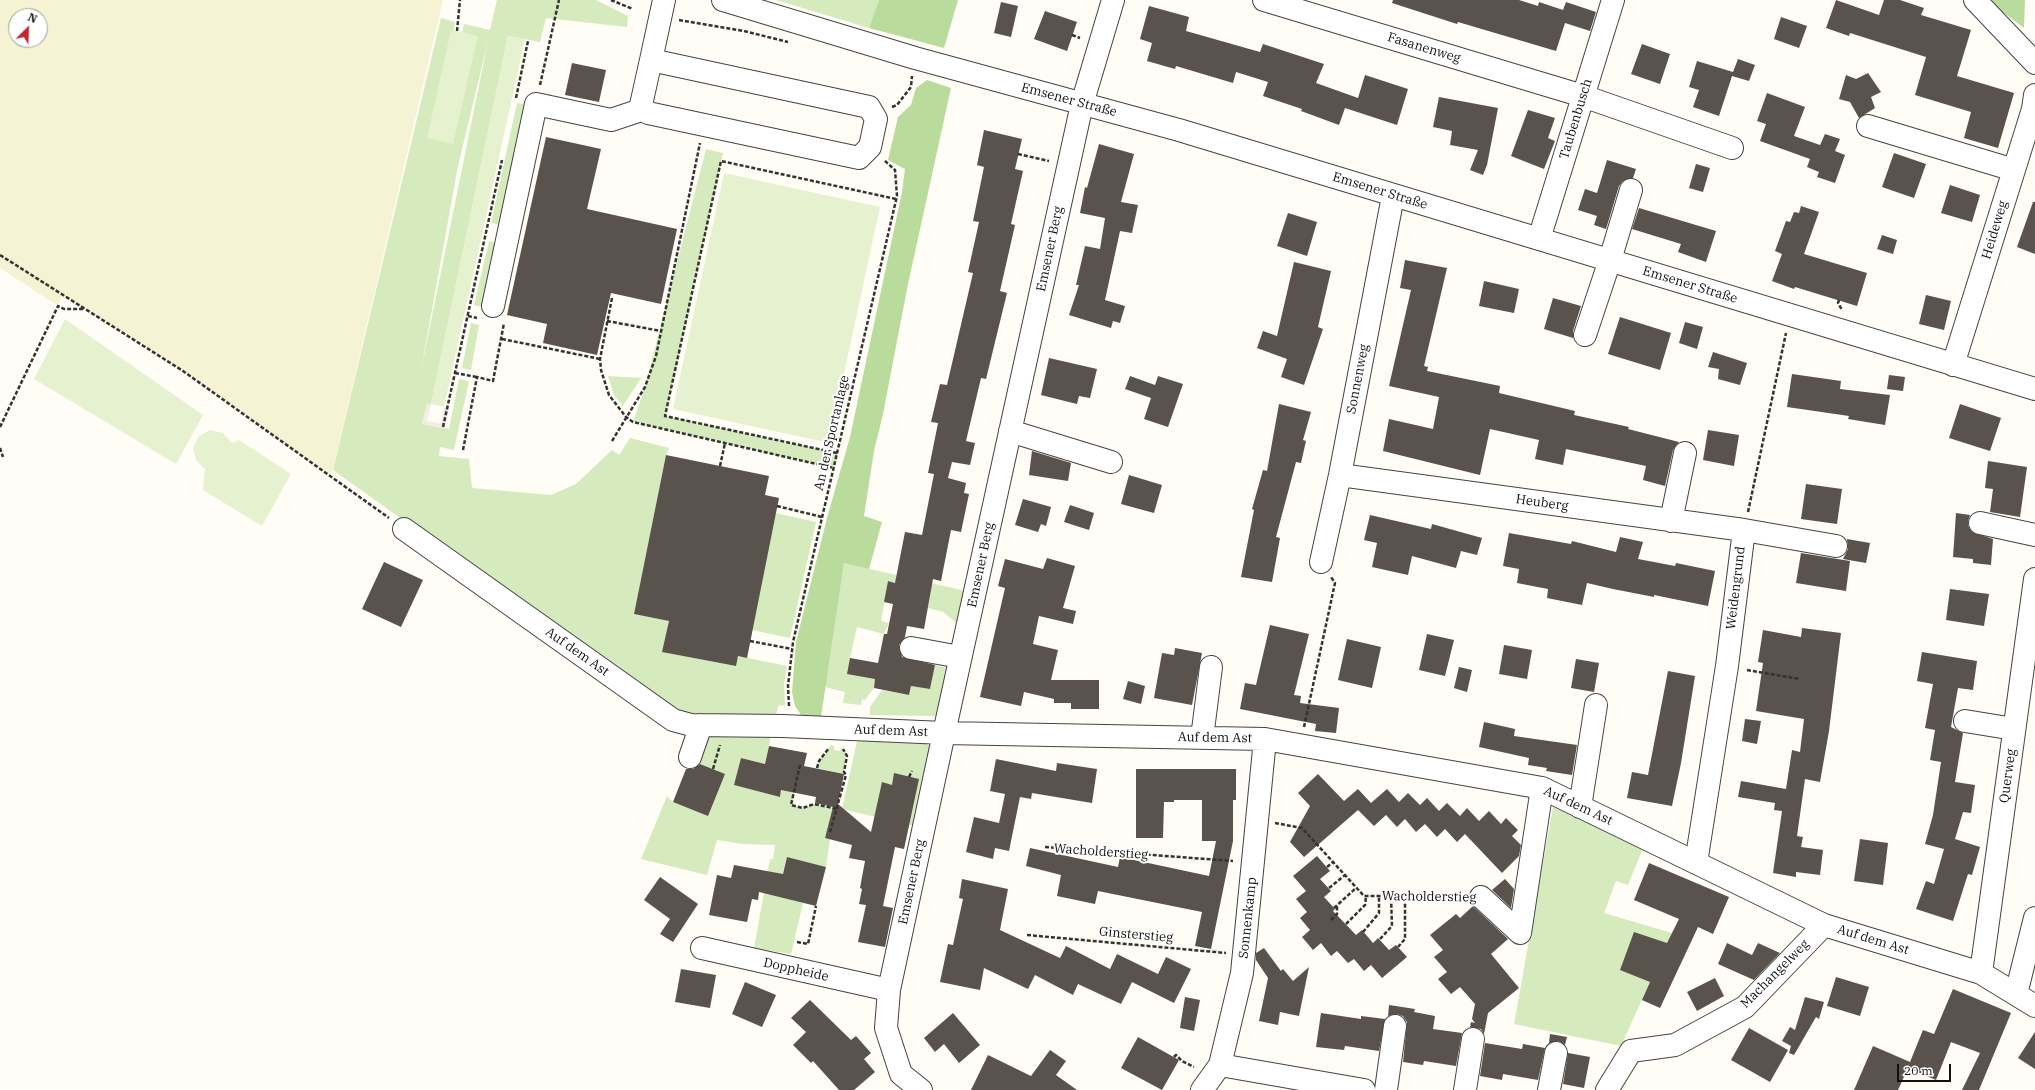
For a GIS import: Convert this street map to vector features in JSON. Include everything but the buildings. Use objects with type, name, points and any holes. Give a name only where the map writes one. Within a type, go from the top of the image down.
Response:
[{"type":"street","points":[[650,60],[869,107],[876,119],[870,146],[859,158],[648,113],[641,105],[650,60],[664,0]]},
{"type":"street","name":"Emsener Straße","points":[[723,0],[915,58],[1179,130],[2035,389]]},
{"type":"street","name":"Emsener Berg","points":[[921,1090],[901,1074],[886,1028],[890,990],[960,657],[1082,104],[1113,0]]},
{"type":"street","name":"Fasanenweg","points":[[1264,0],[1584,96],[1732,148]]},
{"type":"street","name":"Taubenbusch","points":[[1539,239],[1613,0]]},
{"type":"street","points":[[1975,0],[2035,63]]},
{"type":"street","name":"Heideweg","points":[[1953,365],[2033,109],[2035,95]]},
{"type":"street","points":[[492,306],[526,101],[611,120],[644,109]]},
{"type":"street","points":[[1868,126],[2014,170]]},
{"type":"street","points":[[1585,335],[1631,190]]},
{"type":"street","name":"Sonnenweg","points":[[1321,562],[1340,475],[1393,196]]},
{"type":"street","points":[[1010,431],[1111,462]]},
{"type":"street","points":[[1670,521],[1685,453]]},
{"type":"street","name":"Heuberg","points":[[1340,475],[1744,530],[1836,546]]},
{"type":"street","points":[[1980,524],[2035,535]]},
{"type":"street","name":"Auf dem Ast","points":[[404,529],[673,720],[691,725],[944,733],[1265,739],[1542,788],[1824,925],[1981,972],[2035,1006]]},
{"type":"street","name":"Weidengrund","points":[[1696,863],[1727,666],[1744,530]]},
{"type":"street","name":"Querweg","points":[[1981,972],[2014,729],[2030,650],[2035,579]]},
{"type":"street","points":[[911,648],[960,657]]},
{"type":"street","points":[[1202,738],[1211,667]]},
{"type":"street","points":[[1580,807],[1596,705]]},
{"type":"street","points":[[1965,721],[2014,729]]},
{"type":"street","points":[[690,758],[702,725]]},
{"type":"street","name":"Sonnenkamp","points":[[1211,1078],[1242,974],[1265,739]]},
{"type":"street","name":"Wacholderstieg","points":[[1481,897],[1520,933],[1542,788]]},
{"type":"street","points":[[2016,994],[2035,918]]},
{"type":"street","name":"Machangelweg","points":[[1607,1090],[1632,1051],[1675,1045],[1745,1007],[1824,925]]},
{"type":"street","name":"Doppheide","points":[[702,948],[890,990]]},
{"type":"street","points":[[1386,1090],[1395,1026]]},
{"type":"street","points":[[1464,1090],[1474,1039]]},
{"type":"street","points":[[1549,1090],[1556,1053]]},
{"type":"street","points":[[1211,1078],[1364,1090]]},
{"type":"path","points":[[457,31],[460,0]]},
{"type":"path","points":[[526,101],[559,0]]},
{"type":"path","points":[[611,0],[633,10]]},
{"type":"path","points":[[677,20],[744,31],[790,43]]},
{"type":"path","points":[[1072,35],[1080,38]]},
{"type":"path","points":[[526,101],[528,42]]},
{"type":"path","points":[[876,119],[882,111],[897,105],[910,87],[915,58]]},
{"type":"path","points":[[612,441],[645,388],[656,356],[704,125]]},
{"type":"path","name":"An der Sportanlage","points":[[790,727],[788,686],[792,649],[896,200],[895,170],[870,146]]},
{"type":"path","points":[[443,427],[504,152]]},
{"type":"path","points":[[1018,154],[1053,162]]},
{"type":"path","points":[[837,453],[665,416],[721,161],[896,200]]},
{"type":"path","points":[[0,255],[183,371],[404,529]]},
{"type":"path","points":[[612,298],[600,360],[601,370],[609,395],[626,417],[633,422],[834,468]]},
{"type":"path","points":[[0,427],[58,306],[64,309],[85,309]]},
{"type":"path","points":[[455,373],[493,380],[505,324],[490,320],[492,306]]},
{"type":"path","name":"Weidengrund","points":[[1744,530],[1790,315]]},
{"type":"path","points":[[607,321],[661,331]]},
{"type":"path","points":[[502,339],[600,360]]},
{"type":"path","points":[[463,450],[478,377]]},
{"type":"path","points":[[720,466],[725,443]]},
{"type":"path","points":[[0,448],[3,457]]},
{"type":"path","points":[[777,506],[822,517]]},
{"type":"path","points":[[1300,745],[1335,583],[1321,562]]},
{"type":"path","points":[[750,641],[792,649]]},
{"type":"path","points":[[1727,666],[1800,679]]},
{"type":"path","points":[[713,769],[726,726]]},
{"type":"path","points":[[830,832],[838,809],[846,775],[844,772],[847,756],[841,748]]},
{"type":"path","points":[[817,768],[819,761]]},
{"type":"path","points":[[800,765],[792,805],[803,808],[814,804],[838,809]]},
{"type":"path","points":[[909,777],[912,771]]},
{"type":"path","name":"Wacholderstieg","points":[[1257,819],[1302,828],[1356,888],[1366,897],[1481,897]]},
{"type":"path","name":"Wacholderstieg","points":[[1045,847],[1253,863]]},
{"type":"path","points":[[1327,867],[1333,862]]},
{"type":"path","points":[[1329,888],[1345,875]]},
{"type":"path","points":[[1334,908],[1356,888]]},
{"type":"path","points":[[1363,932],[1379,913],[1379,896]]},
{"type":"path","points":[[1380,940],[1392,926],[1391,896]]},
{"type":"path","points":[[1398,946],[1405,939],[1405,896]]},
{"type":"path","points":[[1346,924],[1365,905],[1366,897]]},
{"type":"path","points":[[1330,920],[1337,914],[1337,905]]},
{"type":"path","points":[[797,942],[808,944],[816,906]]},
{"type":"path","name":"Ginsterstieg","points":[[1027,934],[1244,955]]},
{"type":"path","points":[[1174,1057],[1176,1055],[1182,1061],[1197,1068],[1211,1078]]},
{"type":"shaded area","points":[[0,0],[443,0],[331,477],[183,371],[62,295],[58,306],[0,268]]},
{"type":"shaded area","points":[[427,404],[431,404],[427,421],[441,424],[444,407],[449,408],[445,428],[422,424]]},
{"type":"green space","points":[[497,0],[596,0],[628,16],[627,27],[546,18],[540,42],[508,36],[431,404],[427,404],[422,424],[449,429],[459,379],[469,381],[454,450],[440,447],[439,456],[469,459],[472,488],[551,495],[576,484],[612,450],[619,455],[630,438],[669,448],[666,455],[634,614],[669,621],[663,652],[735,666],[738,656],[787,666],[784,685],[785,705],[778,706],[776,716],[682,715],[578,645],[333,470],[441,18],[455,22],[454,31],[477,36],[462,32],[464,24],[490,30]],"holes":[[[488,41],[421,372],[458,166]]]},
{"type":"green space","points":[[776,0],[879,0],[869,28]]},
{"type":"green space","points":[[879,0],[958,0],[944,48],[869,28]]},
{"type":"green space","points":[[1988,0],[2025,0],[2024,28],[1992,4]]},
{"type":"green space","points":[[451,30],[478,36],[453,144],[427,138]]},
{"type":"green space","points":[[508,36],[525,39],[444,407],[431,404]]},
{"type":"green space","points":[[927,80],[951,88],[908,284],[883,414],[874,451],[864,516],[882,522],[869,569],[844,563],[821,717],[803,718],[795,706],[792,692],[796,642],[827,518],[850,437],[902,192],[905,169],[888,160],[898,117],[911,105],[916,88]]},
{"type":"green space","points":[[517,103],[527,105],[500,225],[491,223]]},
{"type":"green space","points":[[706,149],[723,153],[665,416],[837,453],[834,468],[633,422],[645,387]]},
{"type":"green space","points":[[724,173],[880,207],[829,443],[673,409]]},
{"type":"green space","points":[[489,241],[501,244],[486,308],[474,305]]},
{"type":"green space","points":[[65,319],[203,415],[176,464],[34,379]]},
{"type":"green space","points":[[471,323],[479,325],[471,370],[462,368]]},
{"type":"green space","points":[[608,376],[641,378],[623,406],[614,395]]},
{"type":"green space","points":[[210,430],[223,433],[232,443],[239,440],[291,474],[262,526],[203,490],[205,469],[196,460],[193,448],[199,436]]},
{"type":"green space","points":[[776,513],[816,522],[790,638],[752,630]]},
{"type":"green space","points":[[844,563],[966,591],[959,625],[943,612],[928,608],[931,589],[888,581],[881,621],[889,623],[884,634],[857,627],[850,658],[876,678],[874,688],[865,700],[862,699],[861,705],[843,703],[845,692],[825,687]]},
{"type":"green space","points":[[935,665],[951,669],[940,712],[935,716],[870,715],[870,707],[882,690],[909,695],[911,686],[930,689]]},
{"type":"green space","points":[[704,736],[771,736],[765,764],[741,758],[735,785],[780,797],[785,775],[796,777],[792,805],[803,808],[814,804],[838,809],[830,832],[827,831],[825,837],[830,839],[826,867],[787,857],[777,896],[803,903],[791,954],[754,948],[770,859],[773,859],[775,845],[743,844],[717,840],[707,875],[641,859],[667,796],[673,802],[708,815],[724,774],[693,761]]},
{"type":"green space","points":[[857,741],[926,744],[933,748],[919,827],[842,809]]},
{"type":"green space","points":[[831,745],[834,746],[834,750],[840,751],[841,748],[846,752],[844,774],[817,768],[819,761]]},
{"type":"green space","points":[[1553,807],[1644,846],[1628,885],[1616,881],[1604,913],[1672,933],[1621,1046],[1514,1024]]}]
